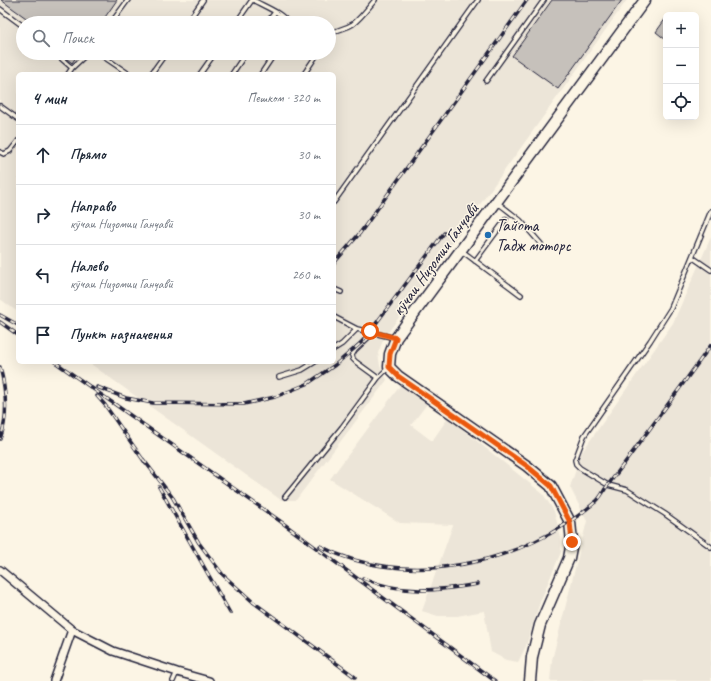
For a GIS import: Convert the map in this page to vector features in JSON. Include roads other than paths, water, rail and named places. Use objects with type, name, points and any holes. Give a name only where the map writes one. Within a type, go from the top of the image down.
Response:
[{"type":"main road","name":"кӯчаи Низомии Ганҷавӣ","points":[[389,367],[390,354],[396,338],[645,0]]},
{"type":"main road","points":[[389,367],[398,376],[527,466],[551,486],[570,522],[572,542],[569,558],[540,625],[532,656],[530,681]]},
{"type":"street","points":[[0,570],[72,630],[113,652],[209,681]]},
{"type":"street","points":[[54,681],[72,630]]},
{"type":"lane","points":[[116,16],[128,0]]},
{"type":"lane","points":[[192,16],[203,0]]},
{"type":"lane","points":[[241,16],[252,0],[283,16]]},
{"type":"lane","points":[[336,31],[348,27],[355,22],[375,0]]},
{"type":"lane","points":[[336,199],[478,0]]},
{"type":"lane","points":[[486,81],[544,0]]},
{"type":"lane","points":[[0,9],[16,21]]},
{"type":"lane","points":[[272,16],[275,12]]},
{"type":"lane","points":[[63,60],[72,68]]},
{"type":"lane","points":[[69,72],[81,60]]},
{"type":"lane","points":[[108,60],[125,72]]},
{"type":"lane","points":[[153,72],[161,60]]},
{"type":"lane","points":[[201,72],[210,60]]},
{"type":"lane","points":[[233,72],[241,60]]},
{"type":"lane","points":[[262,72],[270,60]]},
{"type":"lane","points":[[305,72],[313,60]]},
{"type":"lane","points":[[0,106],[16,118]]},
{"type":"lane","points":[[0,152],[4,154],[10,151],[16,144]]},
{"type":"lane","points":[[497,202],[520,220],[541,244]]},
{"type":"lane","points":[[711,211],[671,308],[584,436],[576,460],[576,464],[580,468],[608,485],[627,490],[665,514],[711,547]]},
{"type":"lane","points":[[475,261],[506,219]]},
{"type":"lane","points":[[461,250],[521,295]]},
{"type":"lane","points":[[692,257],[711,270]]},
{"type":"lane","points":[[336,290],[341,292]]},
{"type":"lane","points":[[336,318],[357,329],[396,338]]},
{"type":"lane","points":[[336,348],[357,329]]},
{"type":"lane","points":[[374,332],[352,355],[356,362],[378,378]]},
{"type":"lane","points":[[279,377],[302,370],[312,364]]},
{"type":"lane","points":[[285,497],[342,427],[378,378],[389,367]]},
{"type":"lane","points":[[173,681],[177,672]]},
{"type":"railway","points":[[336,261],[360,233],[527,0]]},
{"type":"railway","points":[[97,387],[126,398],[153,403],[244,404],[275,397],[307,384],[335,365],[362,342],[444,233]]},
{"type":"railway","points":[[0,315],[16,324]]},
{"type":"railway","points":[[0,322],[16,334]]},
{"type":"railway","points":[[320,546],[353,560],[389,567],[425,568],[463,564],[499,555],[534,542],[566,524],[600,497],[711,345]]},
{"type":"railway","points":[[58,364],[280,521],[495,681]]},
{"type":"railway","points":[[0,367],[6,403],[5,421],[0,439]]},
{"type":"railway","points":[[97,396],[105,405],[146,464]]},
{"type":"railway","points":[[143,459],[173,498],[199,543],[223,575],[253,602],[355,677]]},
{"type":"railway","points":[[159,487],[230,613]]},
{"type":"railway","points":[[363,578],[391,587],[420,590],[434,590],[478,584]]},
{"type":"place","name":"Тайота Тадж моторс","points":[[488,235]]}]
